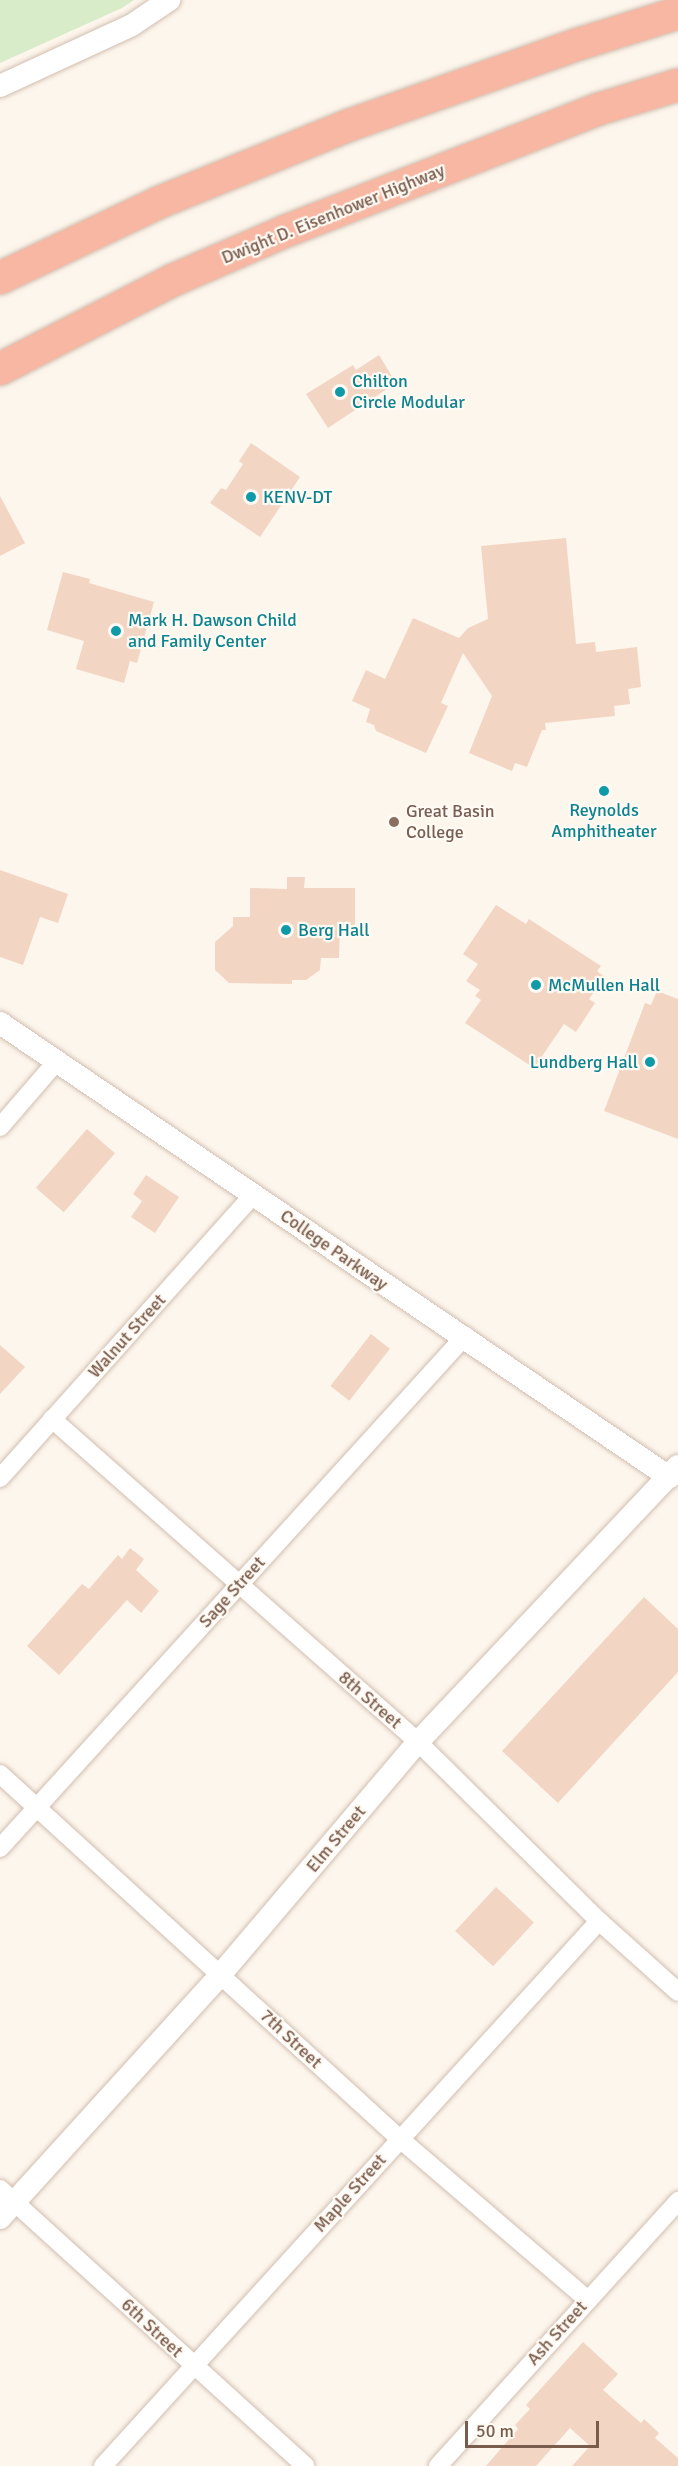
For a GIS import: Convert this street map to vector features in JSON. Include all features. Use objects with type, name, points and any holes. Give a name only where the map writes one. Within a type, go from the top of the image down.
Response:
[{"type":"highway","points":[[0,278],[160,202],[347,126],[579,44],[678,13]]},
{"type":"highway","name":"Dwight D. Eisenhower Highway","points":[[0,369],[171,281],[286,231],[599,109],[678,85]]},
{"type":"street","points":[[0,86],[132,25],[169,0]]},
{"type":"street","name":"College Parkway","points":[[0,1023],[254,1194],[361,1270],[673,1471]]},
{"type":"street","points":[[0,1127],[57,1061]]},
{"type":"street","name":"Walnut Street","points":[[0,1478],[254,1194]]},
{"type":"street","name":"Sage Street","points":[[0,1848],[465,1336]]},
{"type":"street","name":"8th Street","points":[[52,1419],[418,1742],[599,1921],[678,1992]]},
{"type":"street","name":"Elm Street","points":[[5,2203],[221,1974],[418,1742],[673,1471]]},
{"type":"street","name":"7th Street","points":[[0,1774],[400,2139],[587,2299]]},
{"type":"street","name":"Maple Street","points":[[103,2466],[599,1921]]},
{"type":"street","name":"Ash Street","points":[[438,2466],[678,2201]]},
{"type":"street","name":"6th Street","points":[[5,2203],[193,2365],[305,2466]]},
{"type":"green space","points":[[0,0],[134,0],[122,8],[0,63]]},
{"type":"building","name":"Chilton Circle Modular","points":[[379,355],[396,383],[328,428],[306,394],[353,365],[356,370]]},
{"type":"building","name":"KENV-DT","points":[[251,443],[300,477],[260,537],[210,503],[221,488],[226,490],[243,464],[239,461]]},
{"type":"building","points":[[0,496],[25,543],[0,556]]},
{"type":"building","points":[[566,538],[576,644],[595,642],[596,652],[637,647],[641,687],[628,689],[630,704],[614,706],[615,716],[545,723],[546,730],[542,730],[527,767],[515,763],[512,771],[469,753],[492,696],[463,653],[441,703],[448,706],[426,753],[376,731],[374,725],[366,722],[370,709],[352,701],[366,670],[385,679],[413,618],[459,638],[468,628],[488,619],[481,546]]},
{"type":"building","name":"Mark H. Dawson Child and Family Center","points":[[63,572],[90,579],[89,583],[154,602],[137,663],[130,661],[124,683],[76,669],[84,641],[47,630]]},
{"type":"building","points":[[0,870],[68,894],[58,923],[40,917],[23,965],[0,957]]},
{"type":"building","name":"Berg Hall","points":[[287,877],[305,877],[304,888],[355,888],[355,926],[340,926],[339,958],[321,958],[320,970],[306,980],[292,980],[292,984],[229,983],[215,970],[215,942],[233,926],[233,917],[250,917],[250,888],[287,889]]},
{"type":"building","name":"McMullen Hall","points":[[496,905],[526,924],[529,919],[601,966],[597,971],[605,977],[589,999],[595,1003],[576,1032],[564,1024],[534,1068],[465,1023],[481,1000],[475,996],[480,990],[466,981],[478,964],[463,954]]},
{"type":"building","name":"Lundberg Hall","points":[[657,991],[678,999],[678,1139],[604,1111],[645,1003],[651,1005]]},
{"type":"building","points":[[87,1129],[115,1153],[64,1212],[36,1188]]},
{"type":"building","points":[[146,1175],[179,1197],[155,1233],[131,1217],[142,1201],[133,1194]]},
{"type":"building","points":[[371,1334],[390,1349],[349,1401],[330,1386]]},
{"type":"building","points":[[0,1345],[25,1367],[0,1394]]},
{"type":"building","points":[[130,1548],[144,1559],[136,1570],[159,1591],[141,1613],[127,1600],[59,1675],[27,1646],[82,1584],[89,1589],[118,1555],[122,1559]]},
{"type":"building","points":[[644,1597],[678,1629],[678,1672],[558,1803],[502,1751]]},
{"type":"building","points":[[496,1887],[534,1922],[493,1966],[455,1931]]},
{"type":"building","points":[[583,2342],[618,2374],[603,2390],[641,2423],[644,2419],[659,2433],[655,2438],[678,2458],[678,2466],[572,2466],[590,2446],[570,2428],[536,2466],[486,2466],[518,2429],[515,2425],[530,2409],[526,2405]]},
{"type":"place","name":"Chilton Circle Modular","points":[[340,392]]},
{"type":"place","name":"KENV-DT","points":[[251,497]]},
{"type":"place","name":"Mark H. Dawson Child and Family Center","points":[[116,631]]},
{"type":"place","name":"Reynolds Amphitheater","points":[[604,791]]},
{"type":"place","name":"Great Basin College","points":[[394,822]]},
{"type":"place","name":"Berg Hall","points":[[286,930]]},
{"type":"place","name":"McMullen Hall","points":[[536,985]]},
{"type":"place","name":"Lundberg Hall","points":[[650,1062]]}]
